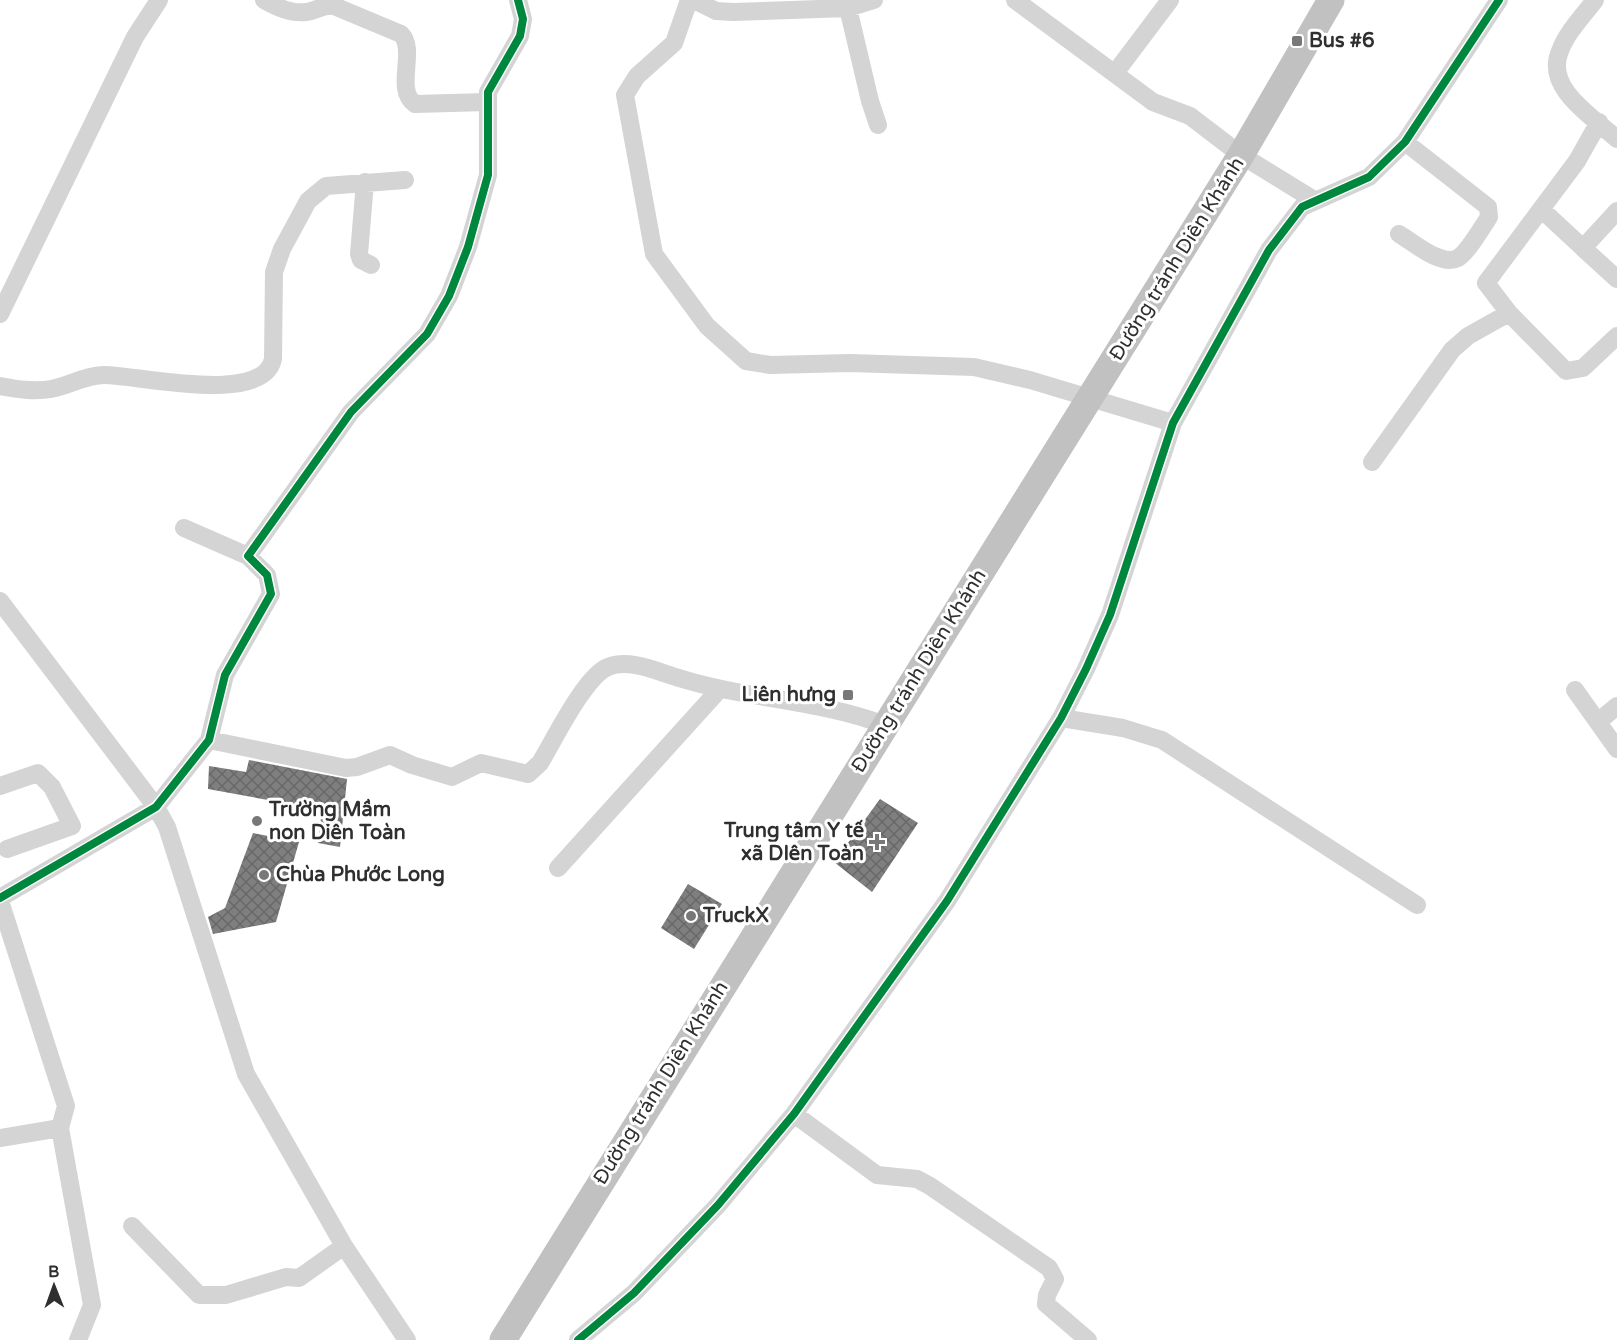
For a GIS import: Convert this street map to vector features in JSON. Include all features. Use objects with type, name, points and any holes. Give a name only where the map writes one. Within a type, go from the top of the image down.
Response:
[{"type":"highway","name":"Đường tránh Diên Khánh","points":[[503,1340],[885,725],[1092,397],[1241,155],[1331,0]]},
{"type":"street","points":[[0,314],[135,38],[159,0]]},
{"type":"street","points":[[264,0],[298,12],[307,12],[327,4],[400,34],[407,44],[408,95],[415,104],[487,102]]},
{"type":"street","points":[[248,556],[351,412],[426,334],[449,296],[468,247],[488,175],[487,102],[491,84],[506,64],[520,36],[523,19],[518,0]]},
{"type":"street","points":[[874,0],[848,8],[716,11],[692,0],[675,43],[637,76],[625,95],[654,254],[707,326],[746,361],[770,365],[850,363],[974,367],[1092,397],[1173,423]]},
{"type":"street","points":[[1015,0],[1153,102],[1190,116],[1241,155],[1314,200]]},
{"type":"street","points":[[1115,73],[1170,0]]},
{"type":"street","points":[[578,1340],[653,1274],[718,1205],[794,1114],[947,901],[1061,718],[1110,615],[1173,423],[1283,229],[1302,207],[1369,177],[1405,142],[1499,0]]},
{"type":"street","points":[[1595,0],[1560,49],[1556,67],[1562,87],[1617,139]]},
{"type":"street","points":[[848,8],[878,125]]},
{"type":"street","points":[[1599,122],[1588,144],[1486,283],[1509,313],[1566,371],[1583,368],[1617,336]]},
{"type":"street","points":[[1399,234],[1439,257],[1449,260],[1461,255],[1489,217],[1488,207],[1405,142]]},
{"type":"street","points":[[0,386],[50,389],[89,376],[105,375],[198,385],[262,377],[271,367],[273,359],[274,272],[282,249],[308,201],[326,186],[405,180]]},
{"type":"street","points":[[365,182],[358,254],[361,260],[370,265]]},
{"type":"street","points":[[1541,209],[1617,279]]},
{"type":"street","points":[[1583,248],[1617,211]]},
{"type":"street","points":[[1372,462],[1452,350],[1468,336],[1509,313]]},
{"type":"street","points":[[78,1340],[92,1305],[60,1128],[66,1106],[0,899],[156,807],[209,740],[225,675],[271,594],[267,575],[248,556],[184,528]]},
{"type":"street","points":[[0,601],[156,807],[166,827],[246,1074],[344,1246],[407,1340]]},
{"type":"street","points":[[209,740],[346,768],[357,767],[390,755],[446,776],[457,777],[467,768],[481,763],[528,774],[540,763],[590,680],[609,666],[637,666],[718,691],[855,714],[885,725]]},
{"type":"street","points":[[1575,690],[1617,749]]},
{"type":"street","points":[[558,868],[718,691]]},
{"type":"street","points":[[1599,721],[1617,706]]},
{"type":"street","points":[[1061,718],[1123,728],[1162,740],[1417,905]]},
{"type":"street","points":[[0,786],[38,773],[52,788],[72,826],[39,835],[7,849]]},
{"type":"street","points":[[794,1114],[877,1175],[917,1179],[930,1186],[1049,1268],[1055,1279],[1047,1295],[1046,1304],[1088,1340]]},
{"type":"street","points":[[0,1138],[60,1128]]},
{"type":"street","points":[[132,1226],[199,1295],[226,1295],[286,1277],[299,1278],[344,1246]]},
{"type":"building","points":[[249,760],[347,779],[340,847],[318,843],[322,810],[208,789],[209,766],[246,772]]},
{"type":"building","name":"Trung tâm Y tế xã DIên Toàn","points":[[880,799],[918,823],[872,892],[834,862]]},
{"type":"building","name":"Chùa Phước Long","points":[[253,833],[299,842],[276,922],[213,934],[208,917],[225,908]]},
{"type":"building","name":"TruckX","points":[[688,884],[722,904],[694,949],[661,928]]},
{"type":"cycle path","points":[[0,898],[156,807],[209,740],[225,675],[271,594],[267,575],[248,556],[351,412],[427,334],[449,296],[468,247],[488,175],[488,92],[520,36],[523,19],[518,0]]},
{"type":"cycle path","points":[[578,1340],[634,1293],[718,1205],[794,1114],[947,901],[1061,718],[1086,669],[1110,615],[1173,423],[1269,250],[1302,207],[1369,177],[1405,142],[1499,0]]},
{"type":"place","name":"Bus #6","points":[[1297,41]]},
{"type":"place","name":"Liên hưng","points":[[848,695]]},
{"type":"place","name":"Trường Mầm non Diên Toàn","points":[[257,821]]},
{"type":"place","name":"Trung tâm Y tế xã DIên Toàn","points":[[877,842]]},
{"type":"place","name":"Chùa Phước Long","points":[[264,875]]},
{"type":"place","name":"TruckX","points":[[691,916]]}]
